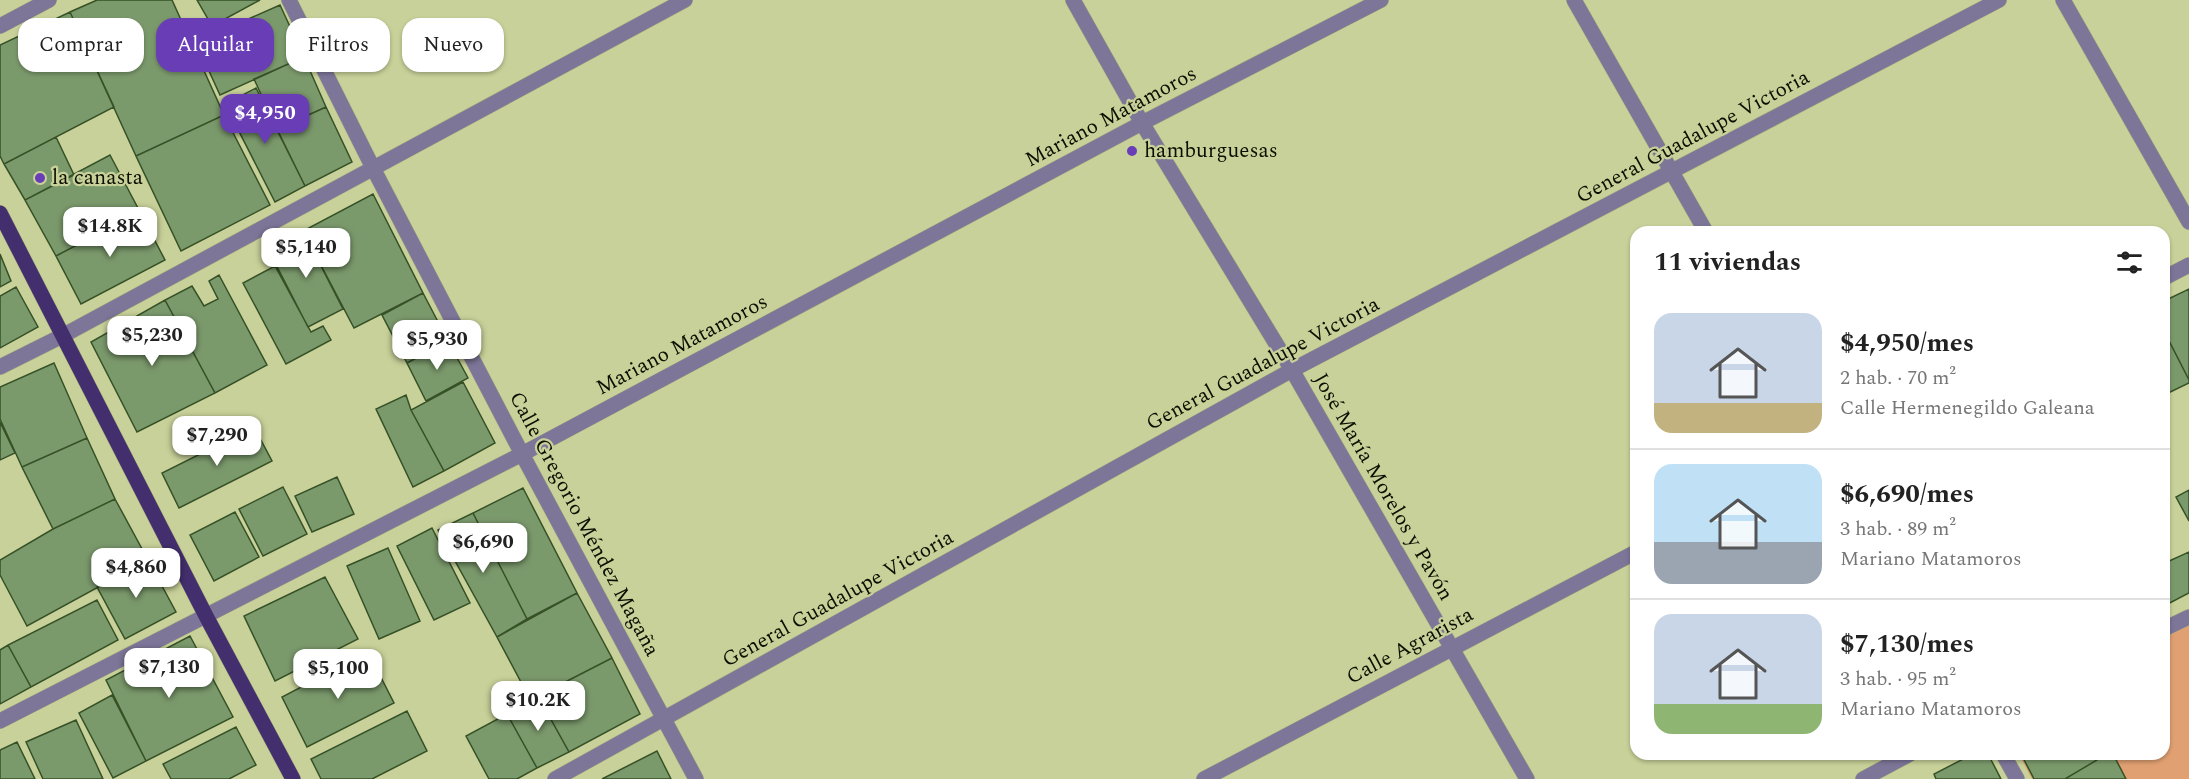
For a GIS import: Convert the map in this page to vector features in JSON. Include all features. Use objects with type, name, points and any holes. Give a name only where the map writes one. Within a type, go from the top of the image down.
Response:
[{"type":"main road","points":[[0,213],[206,616],[293,779]]},
{"type":"street","points":[[0,26],[49,0]]},
{"type":"street","name":"Calle Gregorio Méndez Magaña","points":[[289,0],[522,454],[696,779]]},
{"type":"street","points":[[0,367],[64,335],[685,0]]},
{"type":"street","name":"José María Morelos y Pavón","points":[[1073,0],[1143,123],[1292,370],[1527,779]]},
{"type":"street","name":"Mariano Matamoros","points":[[0,721],[522,454],[1143,123],[1381,0]]},
{"type":"street","points":[[1574,0],[1703,226]]},
{"type":"street","name":"General Guadalupe Victoria","points":[[555,779],[1292,370],[1999,0]]},
{"type":"street","points":[[2063,0],[2189,222]]},
{"type":"street","points":[[2170,275],[2189,265]]},
{"type":"street","name":"Calle Agrarista","points":[[1204,779],[1630,555]]},
{"type":"street","points":[[2170,626],[2189,617]]},
{"type":"street","points":[[1863,779],[1899,760]]},
{"type":"street","points":[[2006,760],[2017,779]]},
{"type":"shaded area","points":[[2189,620],[2189,779],[2032,779],[2022,760],[2170,760],[2170,630]]},
{"type":"building","points":[[97,0],[172,0],[180,18],[156,18],[156,72],[205,72],[224,115],[136,156],[98,72],[144,72],[144,18],[73,18],[70,12]]},
{"type":"building","points":[[197,0],[260,0],[227,18],[207,18]]},
{"type":"building","points":[[280,5],[286,18],[286,65],[274,71],[274,18],[251,18]]},
{"type":"building","points":[[70,12],[73,18],[57,18]]},
{"type":"building","points":[[18,37],[18,72],[98,72],[114,107],[4,164],[0,156],[0,45]]},
{"type":"building","points":[[286,65],[286,72],[311,72],[326,107],[277,129],[254,79]]},
{"type":"building","points":[[209,72],[271,72],[220,95]]},
{"type":"building","points":[[256,88],[305,186],[275,202],[225,104]]},
{"type":"building","points":[[326,107],[352,162],[305,186],[277,129]]},
{"type":"building","points":[[224,115],[270,205],[181,251],[136,156]]},
{"type":"building","points":[[56,137],[74,175],[25,200],[4,164]]},
{"type":"building","points":[[110,155],[140,212],[56,256],[25,200]]},
{"type":"building","points":[[373,194],[423,293],[354,328],[303,231]]},
{"type":"building","points":[[140,212],[165,260],[81,304],[56,256]]},
{"type":"building","points":[[303,231],[343,309],[308,327],[268,249]]},
{"type":"building","points":[[0,254],[11,281],[0,287]]},
{"type":"building","points":[[275,266],[311,332],[323,326],[331,340],[286,364],[243,283]]},
{"type":"building","points":[[219,275],[267,365],[215,393],[165,300],[192,286],[204,306],[218,299],[209,281]]},
{"type":"building","points":[[16,287],[38,327],[0,348],[0,296]]},
{"type":"building","points":[[2189,289],[2189,380],[2170,343],[2170,298]]},
{"type":"building","points":[[423,293],[448,341],[407,363],[382,315]]},
{"type":"building","points":[[165,300],[215,393],[137,432],[91,342]]},
{"type":"building","points":[[448,341],[468,378],[426,401],[407,363]]},
{"type":"building","points":[[2170,343],[2189,380],[2189,383],[2170,392]]},
{"type":"building","points":[[54,363],[87,438],[22,467],[0,419],[0,387]]},
{"type":"building","points":[[463,382],[495,443],[444,471],[411,410]]},
{"type":"building","points":[[406,395],[411,410],[444,471],[413,487],[376,409]]},
{"type":"building","points":[[0,422],[15,453],[0,460]]},
{"type":"building","points":[[254,427],[272,461],[179,508],[162,473]]},
{"type":"building","points":[[87,438],[115,499],[53,529],[22,467]]},
{"type":"building","points":[[337,477],[354,514],[312,532],[295,496]]},
{"type":"building","points":[[283,487],[307,534],[263,556],[239,509]]},
{"type":"building","points":[[523,488],[577,593],[527,619],[473,513]]},
{"type":"building","points":[[2189,490],[2189,521],[2176,497]]},
{"type":"building","points":[[115,499],[148,560],[27,626],[0,575],[0,560],[53,529]]},
{"type":"building","points":[[235,512],[259,557],[214,581],[190,535]]},
{"type":"building","points":[[473,513],[527,619],[497,637],[438,530]]},
{"type":"building","points":[[432,528],[470,603],[434,620],[397,546]]},
{"type":"building","points":[[388,548],[420,621],[379,639],[347,566]]},
{"type":"building","points":[[2189,552],[2189,593],[2170,603],[2170,561]]},
{"type":"building","points":[[148,560],[176,612],[125,639],[97,587]]},
{"type":"building","points":[[325,577],[358,639],[275,681],[244,616]]},
{"type":"building","points":[[577,593],[612,658],[531,701],[497,637]]},
{"type":"building","points":[[97,600],[118,640],[31,687],[8,645]]},
{"type":"building","points":[[190,636],[233,717],[146,761],[106,680]]},
{"type":"building","points":[[8,645],[31,687],[0,704],[0,650]]},
{"type":"building","points":[[368,652],[394,703],[307,747],[282,697]]},
{"type":"building","points":[[612,658],[640,714],[569,752],[538,696]]},
{"type":"building","points":[[112,695],[146,761],[113,778],[79,713]]},
{"type":"building","points":[[538,696],[569,752],[537,768],[507,714]]},
{"type":"building","points":[[407,711],[427,751],[372,779],[321,779],[311,759]]},
{"type":"building","points":[[507,714],[537,768],[517,779],[489,779],[466,736]]},
{"type":"building","points":[[76,720],[103,779],[43,779],[26,742]]},
{"type":"building","points":[[236,727],[256,765],[229,779],[171,779],[163,764]]},
{"type":"building","points":[[17,742],[35,779],[0,779],[0,750]]},
{"type":"building","points":[[657,751],[671,779],[602,779]]},
{"type":"building","points":[[1961,760],[1991,760],[2001,779],[1936,779],[1934,774]]},
{"type":"building","points":[[2024,760],[2097,760],[2065,779],[2034,779]]},
{"type":"building","points":[[2097,760],[2116,760],[2126,779],[2065,779]]},
{"type":"place","name":"hamburguesas","points":[[1132,151]]},
{"type":"place","name":"la canasta","points":[[40,178]]}]
